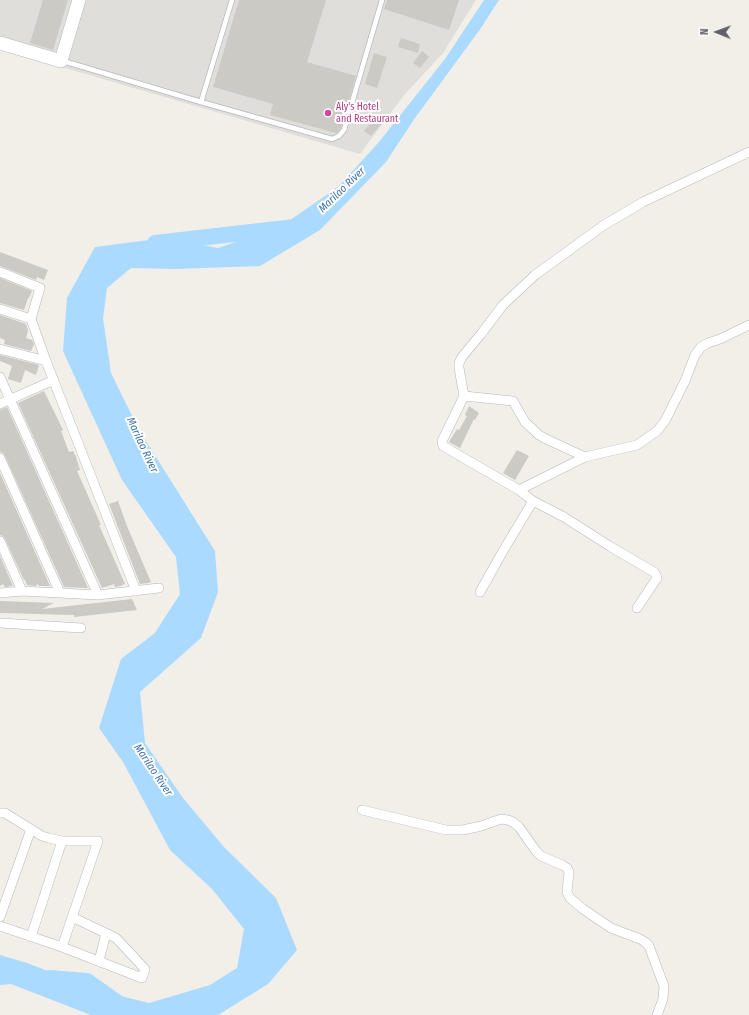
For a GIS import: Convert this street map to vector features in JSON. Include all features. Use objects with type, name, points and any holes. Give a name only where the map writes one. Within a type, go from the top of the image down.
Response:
[{"type":"main road","points":[[0,43],[61,61],[79,0]]},
{"type":"street","points":[[637,608],[656,578],[654,572],[443,446],[443,439],[464,396],[459,368],[460,363],[462,357],[502,305],[535,275],[604,225],[643,202],[749,152]]},
{"type":"street","points":[[0,272],[40,288],[31,319],[136,591]]},
{"type":"street","points":[[0,309],[31,319]]},
{"type":"street","points":[[519,490],[585,457],[637,445],[657,431],[665,421],[701,347],[749,325]]},
{"type":"street","points":[[0,349],[46,361]]},
{"type":"street","points":[[0,377],[98,595]]},
{"type":"street","points":[[0,404],[54,380]]},
{"type":"street","points":[[464,396],[513,401],[525,422],[539,435],[585,457]]},
{"type":"street","points":[[0,458],[60,593]]},
{"type":"street","points":[[480,592],[533,501]]},
{"type":"street","points":[[0,541],[22,591]]},
{"type":"street","points":[[0,593],[22,591],[98,595],[159,588]]},
{"type":"street","points":[[0,623],[81,628]]},
{"type":"street","points":[[362,810],[446,830],[475,828],[501,820],[513,822],[519,827],[541,856],[567,868],[569,872],[567,892],[570,898],[583,909],[611,928],[640,939],[649,946],[664,986],[663,999],[657,1015]]},
{"type":"street","points":[[0,813],[5,813],[42,836],[62,841],[98,841],[62,947]]},
{"type":"street","points":[[0,917],[30,829]]},
{"type":"street","points":[[32,937],[62,841]]},
{"type":"street","points":[[0,926],[62,947],[142,978],[145,969],[116,938],[72,917]]},
{"type":"street","points":[[99,961],[106,933]]},
{"type":"lane","points":[[201,102],[232,0]]},
{"type":"lane","points":[[61,61],[332,139],[339,136],[344,130],[382,0]]},
{"type":"shaded area","points":[[0,0],[476,0],[443,53],[405,94],[360,154],[0,49]]},
{"type":"water","points":[[484,0],[499,0],[481,28],[415,118],[386,162],[320,230],[260,266],[175,269],[131,268],[107,288],[103,318],[111,373],[139,430],[215,551],[218,592],[201,638],[140,692],[145,743],[183,798],[224,847],[276,898],[297,950],[268,984],[218,1015],[91,1015],[11,984],[0,985],[0,955],[27,963],[100,991],[149,1003],[210,985],[237,968],[244,929],[212,889],[170,850],[123,762],[99,728],[121,659],[155,633],[180,594],[176,557],[122,480],[63,351],[67,298],[95,247],[164,238],[218,248],[280,227],[338,187],[379,142],[445,59]]},
{"type":"building","points":[[43,0],[68,0],[53,50],[30,43]]},
{"type":"building","points":[[239,0],[326,0],[307,62],[356,76],[341,128],[337,133],[270,115],[273,104],[213,87]]},
{"type":"building","points":[[387,0],[459,0],[449,30],[384,9]]},
{"type":"building","points":[[401,38],[420,44],[418,53],[398,47]]},
{"type":"building","points":[[422,51],[429,57],[420,68],[413,63]]},
{"type":"building","points":[[374,53],[387,57],[377,88],[365,84]]},
{"type":"building","points":[[375,118],[382,123],[371,136],[364,131]]},
{"type":"building","points":[[0,252],[48,270],[44,280],[37,277],[36,280],[0,266]]},
{"type":"building","points":[[0,278],[32,291],[24,310],[0,303]]},
{"type":"building","points":[[0,315],[26,324],[28,330],[26,338],[32,340],[34,344],[31,351],[4,344],[5,340],[0,338]]},
{"type":"building","points":[[0,355],[39,365],[36,375],[25,370],[21,383],[8,379],[12,366],[0,361]]},
{"type":"building","points":[[44,391],[63,430],[61,431],[69,452],[73,451],[76,457],[80,470],[77,471],[125,584],[115,587],[114,584],[102,588],[18,403]]},
{"type":"building","points":[[469,406],[479,413],[475,420],[474,419],[460,448],[449,442],[457,429],[459,430],[467,416],[465,415]]},
{"type":"building","points":[[7,407],[88,588],[64,587],[5,456],[0,452],[0,410]]},
{"type":"building","points":[[517,450],[529,456],[515,480],[503,473]]},
{"type":"building","points":[[0,473],[50,586],[39,586],[38,584],[35,586],[27,585],[5,539],[0,535]]},
{"type":"building","points":[[118,501],[151,582],[140,584],[109,504]]},
{"type":"building","points":[[0,556],[13,586],[5,587],[3,584],[0,586]]},
{"type":"building","points":[[132,599],[137,610],[74,617],[74,615],[0,613],[0,601],[54,603],[42,609]]},
{"type":"waterway","name":"Marilao River","points":[[155,243],[295,227]]},
{"type":"waterway","name":"Marilao River","points":[[50,978],[87,981],[135,1015]]},
{"type":"place","name":"Aly's Hotel and Restaurant","points":[[328,113]]}]
